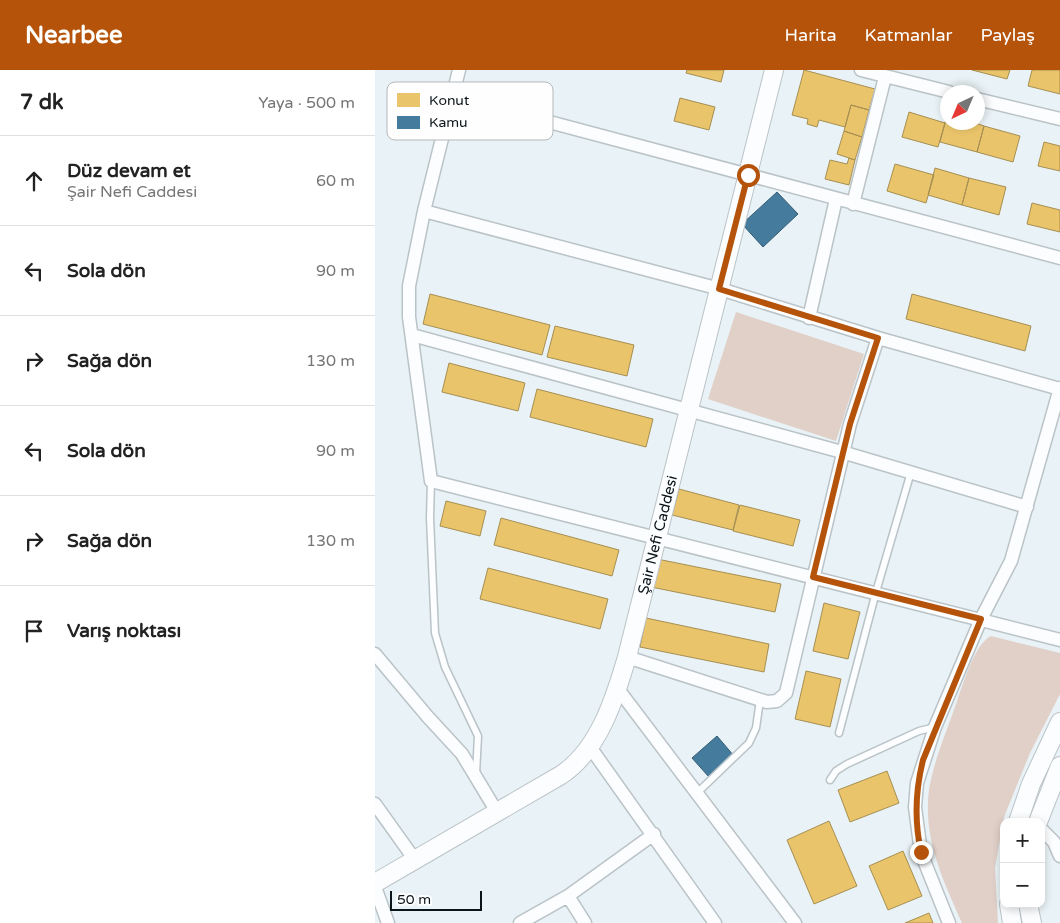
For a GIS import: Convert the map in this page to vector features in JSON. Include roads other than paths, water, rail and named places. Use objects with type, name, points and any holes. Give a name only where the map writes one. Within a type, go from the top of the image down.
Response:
[{"type":"street","name":"Şair Nefi Caddesi","points":[[375,883],[569,770],[590,747],[618,689],[627,657],[687,411],[774,70]]},
{"type":"street","points":[[867,71],[940,90]]},
{"type":"street","points":[[853,204],[885,77]]},
{"type":"street","points":[[985,101],[1060,119]]},
{"type":"street","points":[[553,123],[1060,258]]},
{"type":"street","points":[[441,140],[424,211],[409,286],[412,335],[431,480],[658,536],[1060,640]]},
{"type":"street","points":[[809,318],[836,198]]},
{"type":"street","points":[[424,211],[719,289],[809,318],[1060,388],[1011,562],[981,619],[935,727],[917,783],[915,807],[921,852],[949,923]]},
{"type":"street","points":[[412,335],[843,452],[1027,506]]},
{"type":"street","points":[[627,657],[760,700],[772,702],[785,694],[843,452],[878,338]]},
{"type":"street","points":[[375,654],[462,754],[497,812]]},
{"type":"street","points":[[618,689],[795,923]]},
{"type":"street","points":[[1019,818],[1031,784],[1060,722]]},
{"type":"street","points":[[590,747],[654,834],[715,923]]},
{"type":"street","points":[[1040,818],[1060,766]]},
{"type":"street","points":[[375,804],[415,860]]},
{"type":"street","points":[[1045,833],[1054,842],[1060,856]]},
{"type":"street","points":[[520,923],[568,896],[654,834]]},
{"type":"street","points":[[375,887],[388,923]]},
{"type":"street","points":[[568,896],[585,923]]},
{"type":"street","points":[[1010,908],[1012,923]]},
{"type":"street","points":[[1029,908],[1032,923]]},
{"type":"lane","points":[[839,733],[876,592],[911,472]]},
{"type":"lane","points":[[431,480],[430,518],[435,633],[445,667],[477,736],[476,775]]},
{"type":"lane","points":[[696,794],[749,743],[756,728],[760,700]]},
{"type":"lane","points":[[830,780],[836,771],[847,764],[919,731],[935,727]]}]
